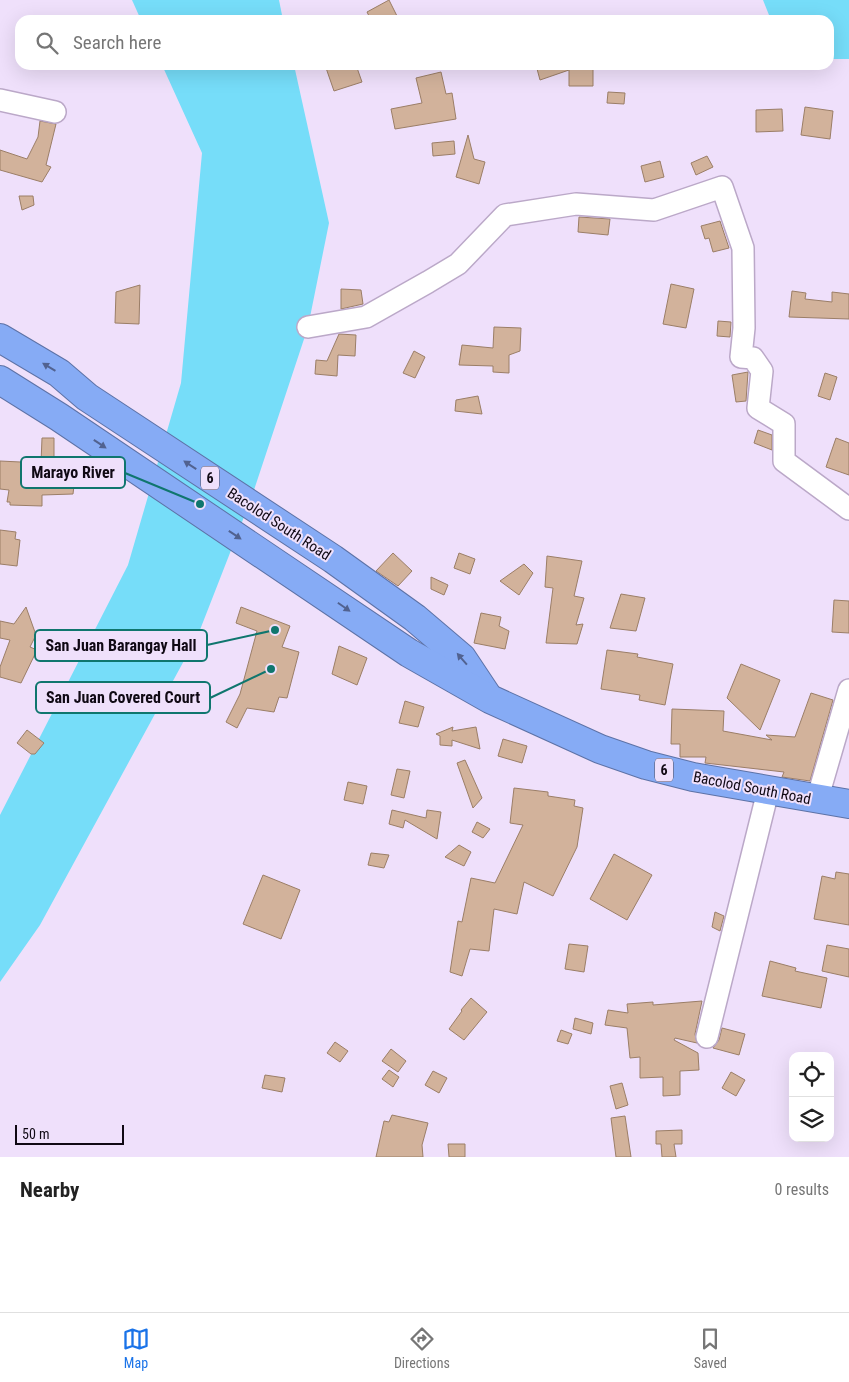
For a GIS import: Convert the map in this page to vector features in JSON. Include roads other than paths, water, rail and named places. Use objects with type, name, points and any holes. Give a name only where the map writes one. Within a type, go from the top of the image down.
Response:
[{"type":"highway","name":"Bacolod South Road","points":[[0,338],[59,373],[87,398],[333,559],[415,618],[462,658],[490,699]]},
{"type":"highway","name":"Bacolod South Road","points":[[0,380],[59,417],[409,653],[490,699],[600,749],[646,766],[768,791],[849,804]]},
{"type":"street","points":[[0,100],[55,112]]},
{"type":"street","points":[[308,327],[366,317],[428,282],[458,264],[504,215],[576,204],[654,210],[722,187],[743,248],[744,328],[741,357],[753,358],[762,371],[758,408],[784,424],[784,461],[849,510]]},
{"type":"street","points":[[817,800],[849,690]]},
{"type":"street","points":[[708,1038],[768,791]]},
{"type":"water","points":[[132,0],[279,0],[282,15],[139,15]]},
{"type":"water","points":[[763,0],[849,0],[849,59],[834,59],[834,15],[769,15]]},
{"type":"water","points":[[164,70],[295,70],[329,223],[308,327],[251,499],[198,635],[40,925],[0,982],[0,815],[128,565],[181,383],[202,153]]},
{"type":"place","name":"Marayo River","points":[[200,504]]},
{"type":"place","name":"San Juan Barangay Hall","points":[[275,630]]},
{"type":"place","name":"San Juan Covered Court","points":[[271,669]]}]
